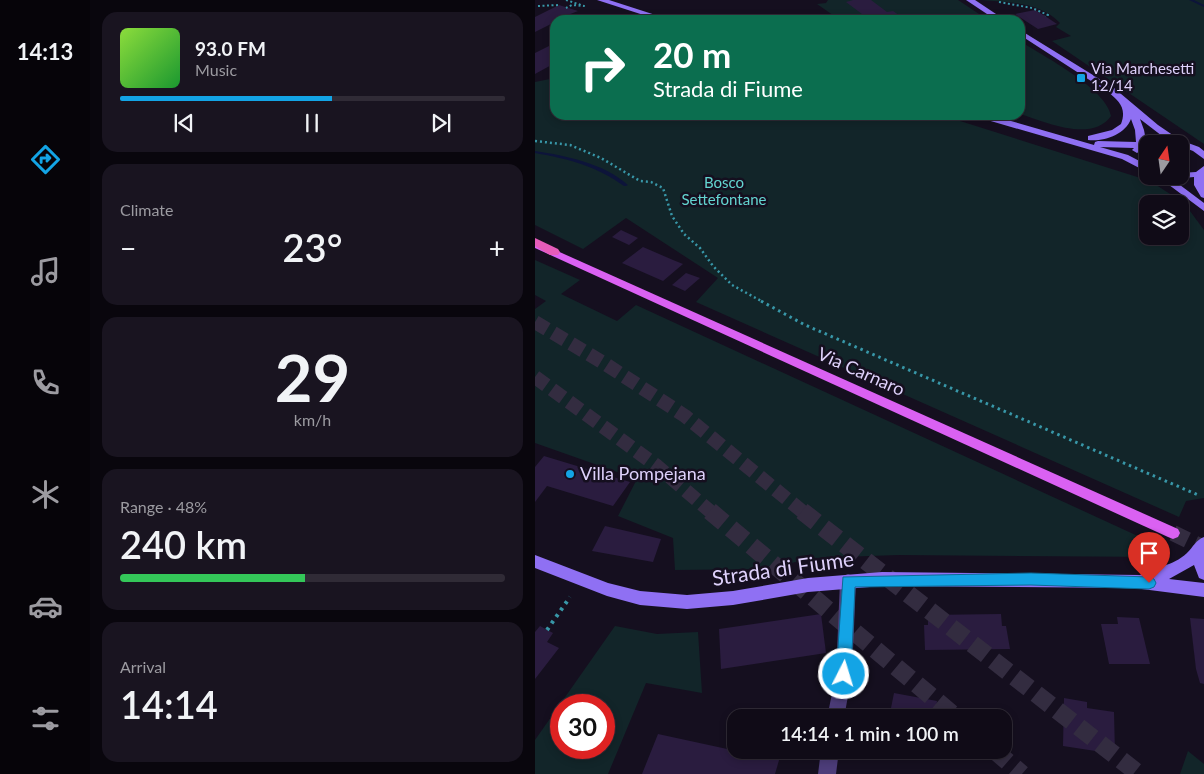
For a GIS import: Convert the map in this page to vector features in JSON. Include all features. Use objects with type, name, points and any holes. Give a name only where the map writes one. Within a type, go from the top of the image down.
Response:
[{"type":"highway","points":[[535,243],[554,252]]},
{"type":"main road","points":[[601,0],[650,15]]},
{"type":"main road","points":[[970,0],[993,15]]},
{"type":"main road","points":[[1025,35],[1125,101],[1167,135]]},
{"type":"main road","points":[[1055,138],[1088,139],[1119,131],[1127,123],[1128,117],[1125,101]]},
{"type":"main road","points":[[1125,101],[1139,128],[1140,135]]},
{"type":"main road","points":[[996,120],[1138,162],[1136,152],[1139,148]]},
{"type":"main road","points":[[1055,138],[1095,144],[1139,145]]},
{"type":"main road","points":[[1189,146],[1196,149],[1204,156]]},
{"type":"main road","points":[[1189,174],[1202,172],[1199,185],[1204,195]]},
{"type":"main road","points":[[1174,185],[1204,208]]},
{"type":"main road","name":"Via Carnaro","points":[[554,252],[1173,533]]},
{"type":"main road","name":"Strada di Fiume","points":[[1202,546],[1199,559],[1204,573]]},
{"type":"main road","name":"Strada di Fiume","points":[[1134,581],[1161,576],[1178,570],[1202,546]]},
{"type":"main road","name":"Strada di Fiume","points":[[535,561],[615,592],[640,598],[687,602],[733,598],[809,585],[848,581],[952,579],[1134,581],[1204,590]]},
{"type":"street","points":[[836,709],[845,658],[848,581]]},
{"type":"street","points":[[827,774],[829,759]]},
{"type":"path","points":[[566,0],[584,6],[572,5],[566,8]]},
{"type":"path","points":[[993,2],[1032,8],[1048,16],[1045,16]]},
{"type":"path","points":[[538,6],[559,6]]},
{"type":"path","points":[[535,141],[570,145],[601,158],[640,181],[651,182],[663,188],[672,216],[685,234],[732,285],[805,325],[1198,495]]},
{"type":"path","points":[[547,630],[570,598]]},
{"type":"green space","points":[[828,0],[958,0],[980,15],[833,15],[817,4],[826,3]]},
{"type":"green space","points":[[981,0],[1204,0],[1204,144],[1052,41],[1071,36],[1056,27],[1060,23],[1052,16],[1023,4]]},
{"type":"green space","points":[[1025,44],[1087,84],[1107,106],[1111,116],[1103,124],[1092,128],[1080,129],[1055,125],[1025,116]]},
{"type":"green space","name":"Bosco Settefontane","points":[[550,79],[550,120],[957,120],[1139,178],[1139,185],[1156,185],[1172,195],[1139,195],[1139,245],[1189,245],[1189,210],[1204,230],[1204,498],[1186,501],[1179,517],[696,302],[718,278],[626,218],[583,249],[535,225],[535,82]]},
{"type":"green space","points":[[535,260],[580,280],[561,294],[617,321],[636,305],[1166,549],[1164,557],[898,555],[813,558],[765,569],[675,570],[673,538],[618,516],[637,479],[535,443],[535,309],[546,301],[535,295]]},
{"type":"green space","points":[[615,626],[657,634],[698,632],[702,693],[646,683],[615,757],[615,694],[567,694]]},
{"type":"green space","points":[[550,719],[550,759],[614,759],[608,774],[535,774],[535,740]]},
{"type":"green space","points":[[1188,751],[1204,764],[1204,774],[1180,774]]},
{"type":"building","points":[[871,0],[887,12],[893,11],[899,15],[863,15],[846,2]]},
{"type":"building","points":[[559,5],[578,11],[568,15],[550,15],[550,24],[535,32],[535,17]]},
{"type":"building","points":[[1035,10],[1057,24],[1038,29],[1025,21],[1025,15],[1015,14]]},
{"type":"building","points":[[550,46],[550,66],[535,74],[535,53]]},
{"type":"building","points":[[621,230],[638,238],[629,245],[612,237]]},
{"type":"building","points":[[643,247],[683,264],[663,281],[622,263]]},
{"type":"building","points":[[686,273],[700,278],[685,291],[672,285]]},
{"type":"building","name":"Villa Pompejana","points":[[544,456],[630,482],[613,506],[547,486],[535,502],[535,467]]},
{"type":"building","points":[[605,526],[661,539],[653,562],[592,551]]},
{"type":"building","points":[[821,614],[826,653],[721,669],[719,629]]},
{"type":"building","points":[[1001,614],[1002,626],[1006,626],[1010,649],[925,650],[924,625],[928,625],[928,615]]},
{"type":"building","points":[[1117,617],[1139,618],[1150,664],[1109,664],[1101,624],[1118,624]]},
{"type":"building","points":[[1190,618],[1204,619],[1204,684],[1200,683],[1196,669]]},
{"type":"building","points":[[540,626],[553,633],[547,642],[559,648],[535,679],[535,632]]},
{"type":"building","points":[[894,693],[937,701],[936,709],[891,709]]},
{"type":"building","points":[[1064,698],[1087,702],[1087,708],[1114,712],[1115,754],[1063,746]]},
{"type":"building","points":[[658,734],[727,749],[727,759],[779,759],[775,774],[642,774]]},
{"type":"waterway","points":[[1191,0],[1204,6]]},
{"type":"waterway","points":[[535,152],[583,162],[605,172],[626,185]]},
{"type":"tunnel","points":[[535,322],[607,365],[685,416],[803,512]]},
{"type":"tunnel","points":[[535,377],[657,466],[711,512]]},
{"type":"tunnel","points":[[710,511],[946,709]]},
{"type":"tunnel","points":[[802,511],[1139,774]]},
{"type":"tunnel","points":[[1173,533],[1204,548]]},
{"type":"tunnel","points":[[1004,759],[1022,774]]},
{"type":"place","name":"Via Marchesetti 12/14","points":[[1081,78]]},
{"type":"place","name":"Villa Pompejana","points":[[570,474]]},
{"type":"route","points":[[844,674],[848,581],[882,579],[1031,579],[1149,583]]}]
